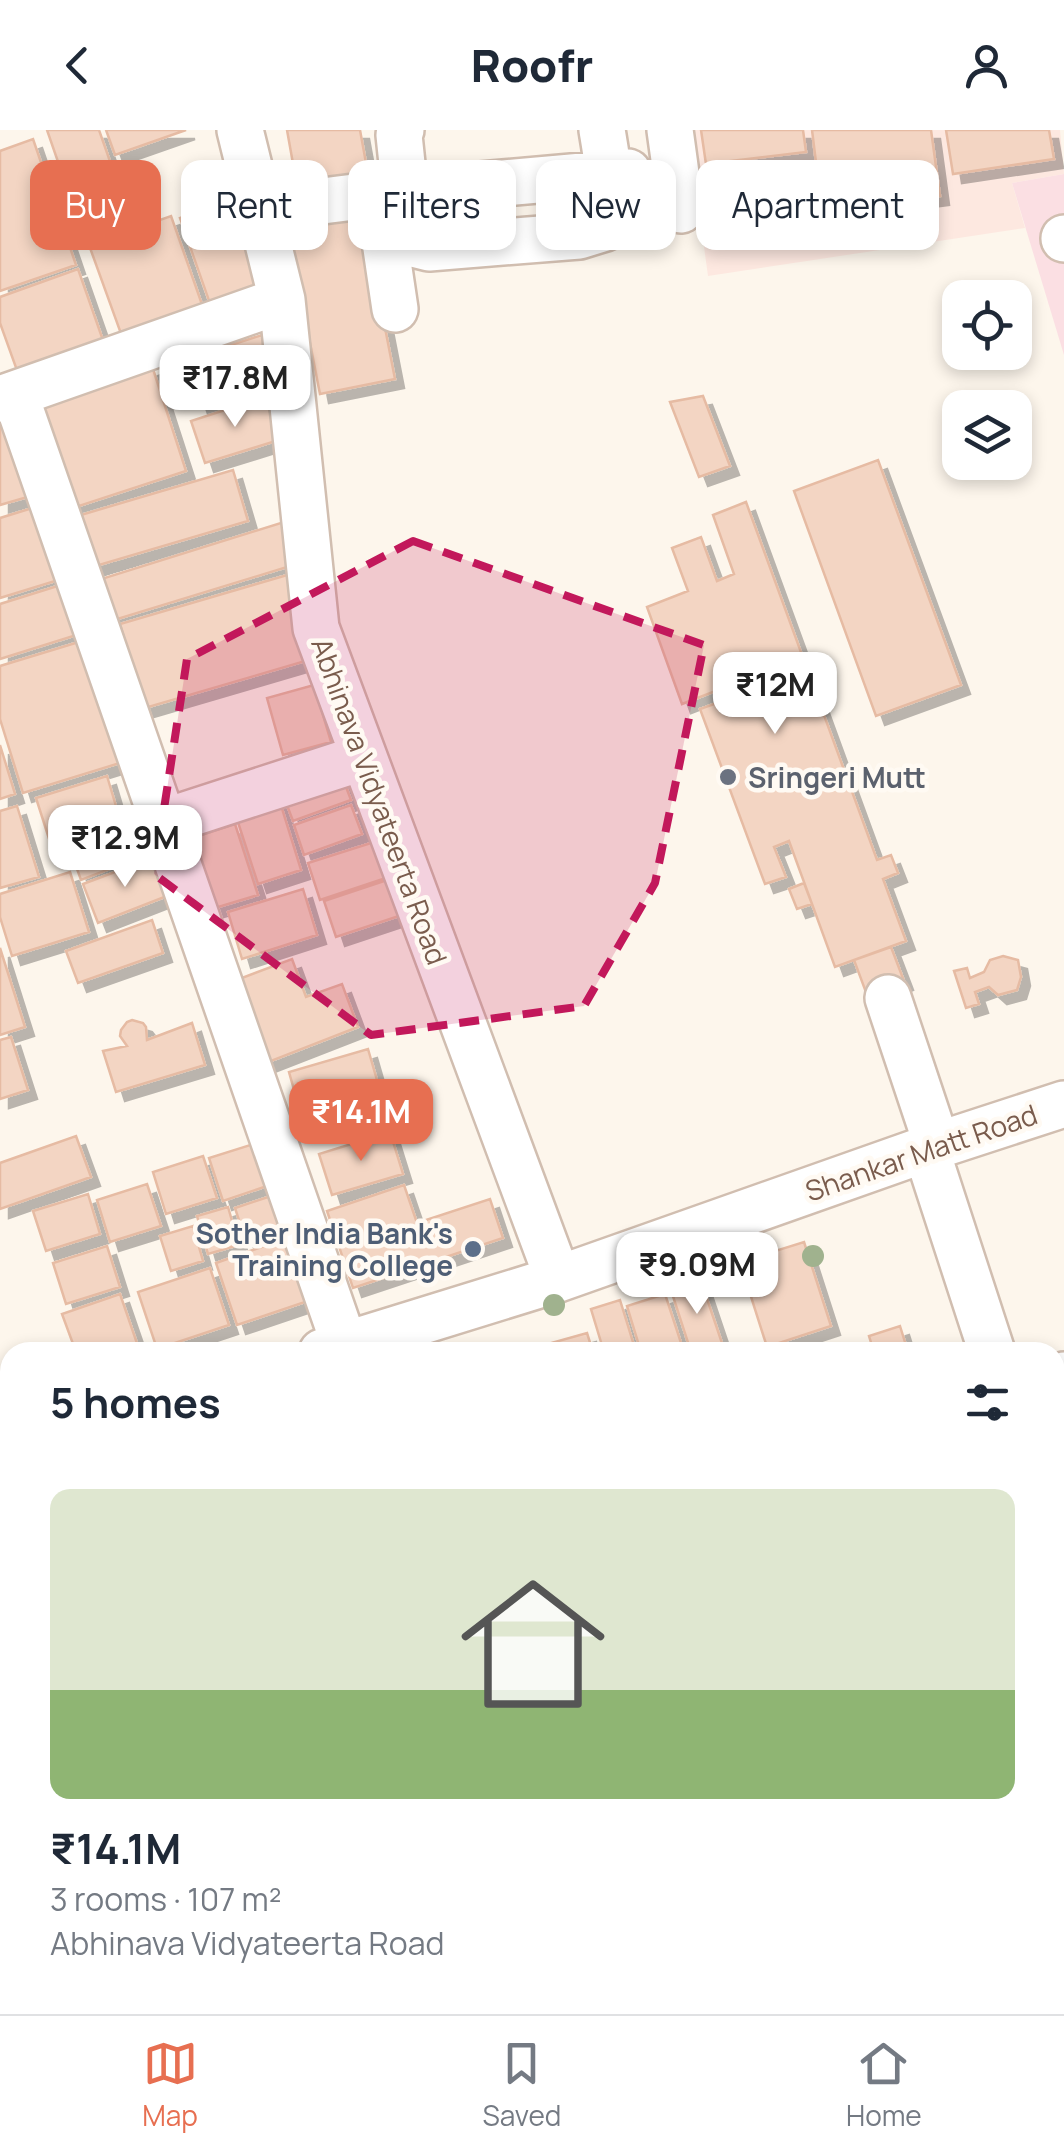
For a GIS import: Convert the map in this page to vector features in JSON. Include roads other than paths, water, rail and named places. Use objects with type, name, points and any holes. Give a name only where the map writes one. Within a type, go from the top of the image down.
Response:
[{"type":"street","name":"Abhinava Vidyateerta Road","points":[[240,130],[247,160]]},
{"type":"street","points":[[396,160],[401,130]]},
{"type":"street","points":[[670,130],[681,210]]},
{"type":"street","points":[[516,174],[613,159]]},
{"type":"street","name":"Abhinava Vidyateerta Road","points":[[269,250],[282,300],[316,628],[558,1279]]},
{"type":"street","points":[[393,250],[395,309]]},
{"type":"street","points":[[282,300],[8,397],[164,822],[335,1342]]},
{"type":"street","points":[[164,822],[364,757]]},
{"type":"street","points":[[888,998],[989,1342]]},
{"type":"street","name":"Shankar Matt Road","points":[[363,1342],[558,1279],[1064,1104]]},
{"type":"place","name":"Sringeri Mutt","points":[[728,777]]},
{"type":"place","name":"Sother India Bank's Training College","points":[[473,1249]]}]
